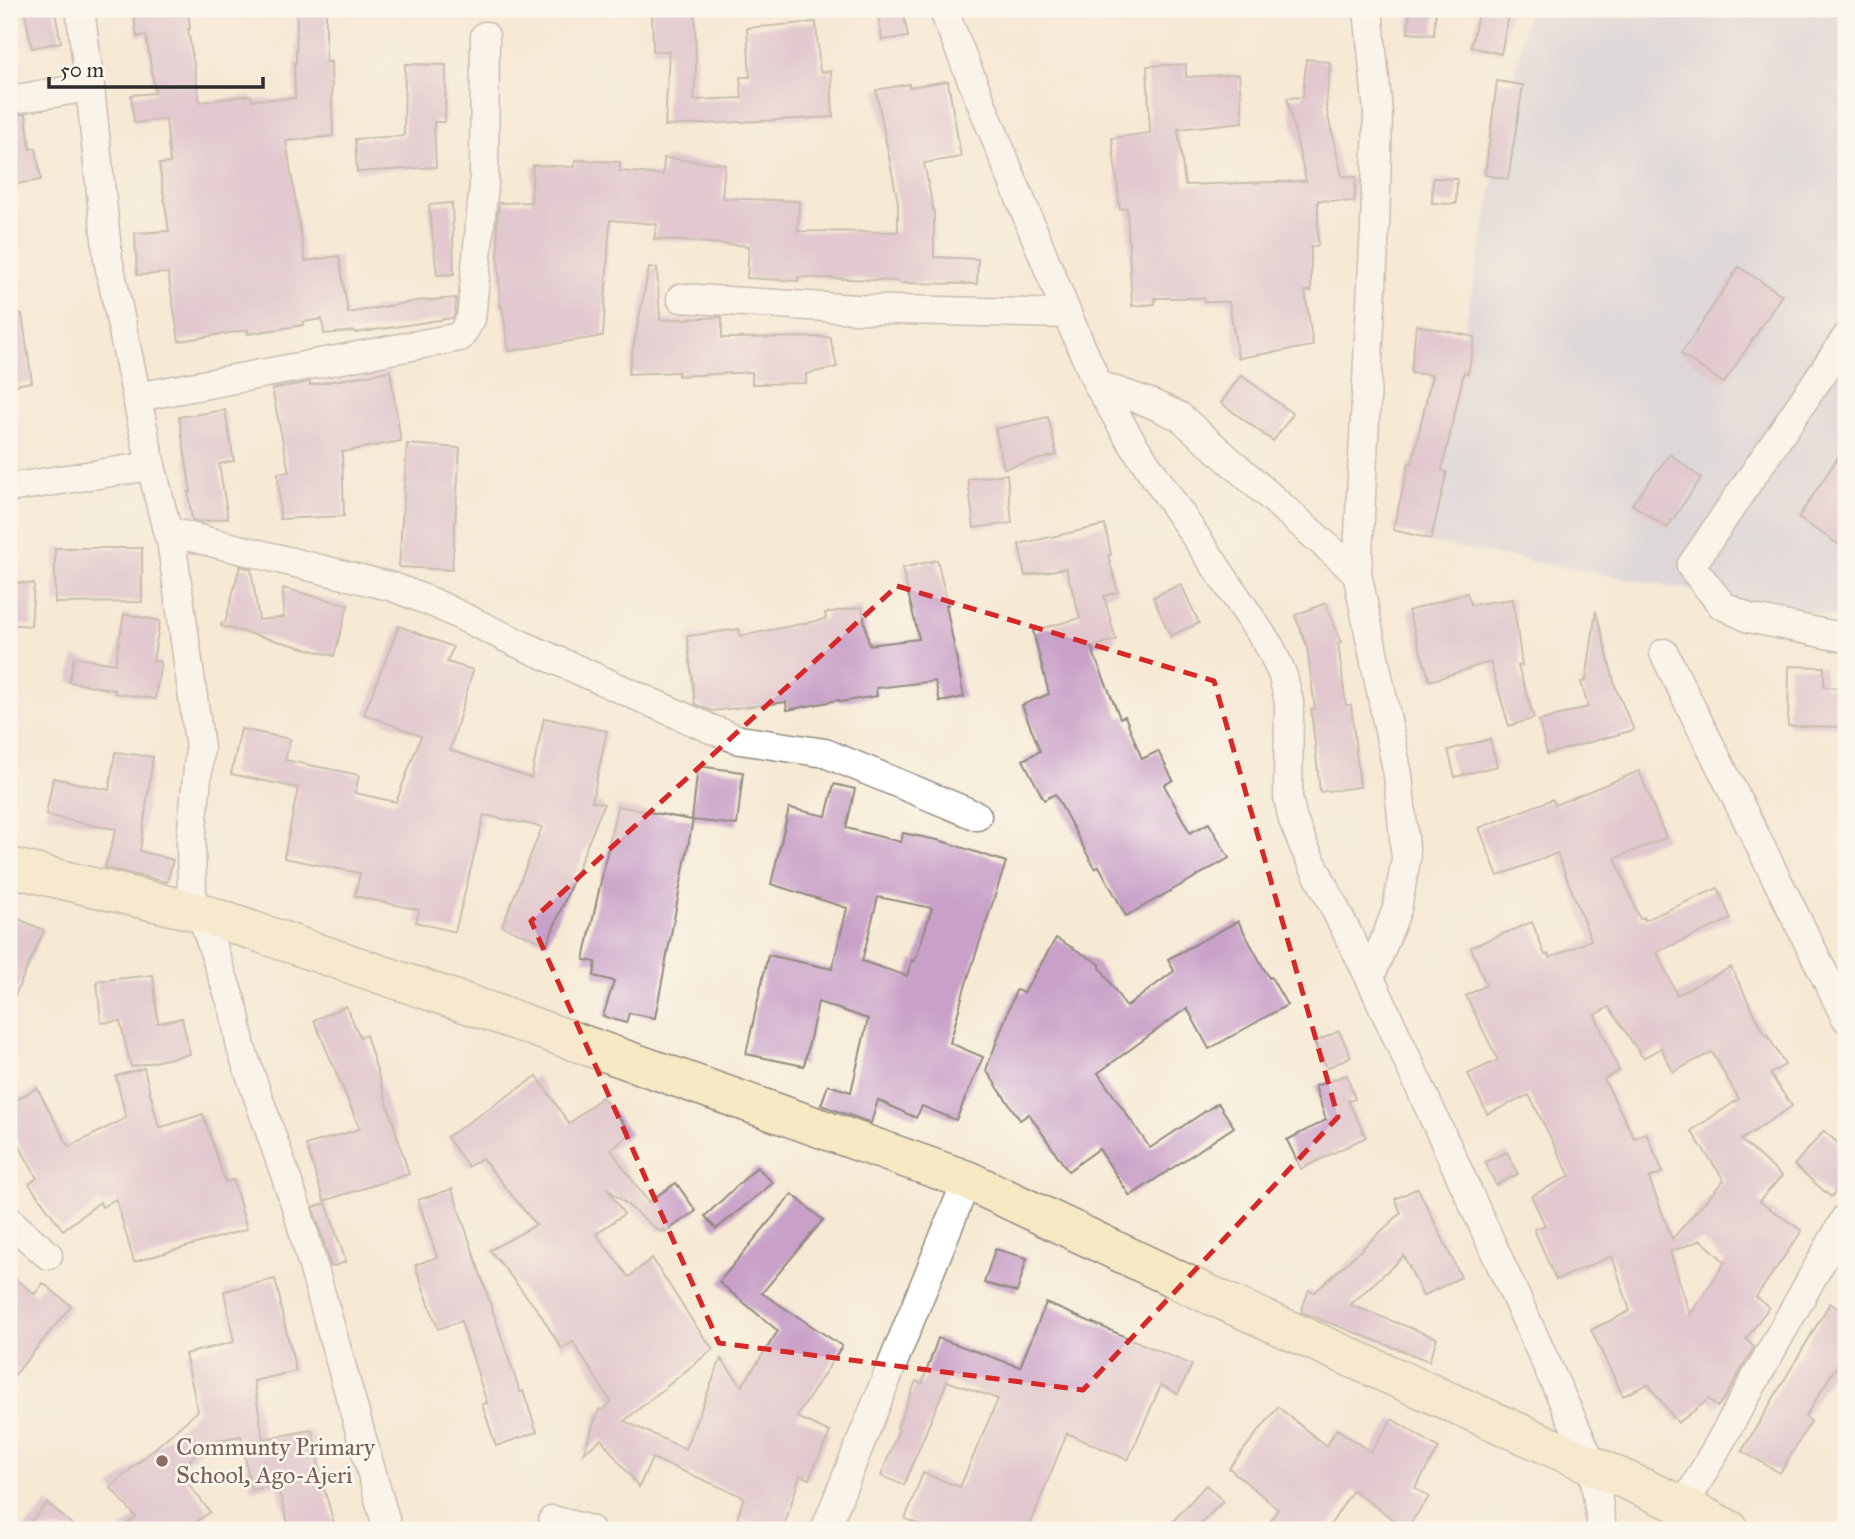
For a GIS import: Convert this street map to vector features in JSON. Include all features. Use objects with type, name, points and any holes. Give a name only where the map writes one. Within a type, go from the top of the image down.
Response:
[{"type":"main road","points":[[9,867],[201,913],[967,1180],[1199,1290],[1684,1506],[1730,1530]]},
{"type":"street","points":[[80,9],[108,259],[151,466],[168,534],[170,532],[393,587],[434,603],[711,729],[740,740],[825,753],[977,816]]},
{"type":"street","points":[[943,9],[1098,385],[1131,441],[1270,647],[1283,676],[1289,702],[1288,797],[1293,820],[1370,978],[1593,1466],[1602,1530]]},
{"type":"street","points":[[1368,9],[1378,112],[1375,227],[1357,573],[1398,775],[1406,859],[1397,909],[1370,978]]},
{"type":"street","points":[[137,397],[460,337],[471,319],[484,184],[485,36]]},
{"type":"street","points":[[9,100],[90,87]]},
{"type":"street","points":[[681,298],[856,309],[1067,314]]},
{"type":"street","points":[[1846,338],[1691,566],[1722,605],[1740,614],[1846,638]]},
{"type":"street","points":[[1098,385],[1179,416],[1357,573]]},
{"type":"street","points":[[9,488],[151,466]]},
{"type":"street","points":[[170,532],[200,748],[191,839],[192,895],[201,913],[234,1010],[241,1048],[296,1206],[388,1530]]},
{"type":"street","points":[[1664,653],[1846,1018]]},
{"type":"street","points":[[829,1529],[967,1180]]},
{"type":"street","points":[[1684,1506],[1846,1217]]},
{"type":"street","points":[[9,1221],[48,1255]]},
{"type":"street","points":[[553,1520],[590,1530]]},
{"type":"highlighted area","points":[[897,586],[1214,681],[1338,1117],[1083,1390],[719,1343],[531,921]]},
{"type":"shaded area","points":[[1528,9],[1846,9],[1846,619],[1422,541]]},
{"type":"building","points":[[24,9],[54,9],[61,42],[32,48]]},
{"type":"building","points":[[188,9],[188,29],[200,102],[251,95],[252,100],[295,98],[297,9],[326,9],[326,62],[331,62],[333,136],[286,141],[305,261],[339,256],[348,313],[417,301],[456,298],[455,314],[452,318],[355,333],[324,334],[322,319],[303,322],[303,325],[248,334],[248,330],[179,341],[168,273],[137,275],[135,233],[169,231],[159,164],[170,163],[166,119],[134,123],[131,95],[155,93],[146,35],[137,37],[133,11]]},
{"type":"building","points":[[652,9],[695,9],[694,100],[742,98],[740,77],[750,77],[747,28],[816,22],[820,72],[831,71],[833,117],[665,126],[669,51],[653,51]]},
{"type":"building","points":[[903,9],[908,37],[882,40],[878,12]]},
{"type":"building","points":[[1410,9],[1436,9],[1434,35],[1408,33]]},
{"type":"building","points":[[1479,9],[1510,9],[1501,54],[1471,47]]},
{"type":"building","points":[[1306,59],[1330,62],[1326,107],[1342,176],[1356,177],[1354,202],[1318,200],[1318,246],[1311,246],[1311,291],[1305,291],[1313,346],[1238,358],[1229,302],[1204,302],[1204,298],[1155,298],[1155,304],[1132,306],[1127,208],[1120,209],[1112,138],[1150,133],[1147,66],[1186,64],[1186,77],[1239,74],[1243,122],[1178,129],[1185,185],[1306,181],[1287,98],[1303,97]]},
{"type":"building","points":[[405,64],[446,65],[445,122],[434,122],[436,167],[357,172],[355,139],[404,136]]},
{"type":"building","points":[[948,81],[961,157],[924,163],[934,213],[934,257],[978,259],[977,284],[798,277],[798,281],[747,278],[749,246],[654,239],[657,224],[610,220],[603,336],[509,351],[500,306],[497,224],[499,203],[531,202],[533,165],[575,167],[575,160],[620,162],[620,171],[663,175],[664,158],[725,164],[722,198],[799,201],[798,231],[898,232],[898,203],[876,90]]},
{"type":"building","points":[[1497,81],[1523,85],[1508,179],[1485,175]]},
{"type":"building","points":[[26,114],[30,149],[36,148],[41,180],[9,185],[9,116]]},
{"type":"building","points":[[1433,178],[1457,179],[1456,204],[1432,203]]},
{"type":"building","points":[[452,203],[454,274],[437,275],[429,205]]},
{"type":"building","points":[[1739,267],[1782,295],[1724,383],[1681,354]]},
{"type":"building","points":[[649,268],[657,268],[660,320],[722,317],[722,338],[830,337],[837,367],[806,374],[806,383],[752,384],[752,372],[678,376],[678,372],[628,374]]},
{"type":"building","points":[[22,314],[32,382],[9,386],[9,315]]},
{"type":"building","points":[[1416,325],[1475,337],[1468,373],[1464,372],[1442,470],[1447,472],[1431,539],[1393,530],[1409,463],[1412,464],[1432,375],[1411,373]]},
{"type":"building","points":[[390,371],[401,441],[342,452],[344,516],[280,519],[278,473],[289,472],[272,389]]},
{"type":"building","points":[[1241,375],[1293,414],[1273,441],[1221,403]]},
{"type":"building","points":[[225,410],[234,461],[219,464],[228,518],[201,522],[192,520],[188,492],[191,492],[179,417]]},
{"type":"building","points":[[1048,417],[1057,455],[1004,468],[995,429]]},
{"type":"building","points":[[407,444],[460,448],[452,570],[399,567]]},
{"type":"building","points":[[1846,445],[1846,549],[1798,518]]},
{"type":"building","points":[[1670,454],[1701,478],[1667,528],[1632,504]]},
{"type":"building","points":[[1007,474],[1012,523],[974,528],[968,479]]},
{"type":"building","points":[[1105,525],[1111,555],[1108,555],[1118,592],[1104,596],[1116,640],[1091,647],[1120,718],[1125,716],[1142,759],[1158,751],[1173,780],[1164,785],[1190,833],[1209,823],[1229,858],[1126,916],[1099,866],[1095,869],[1055,794],[1044,800],[1023,760],[1040,751],[1022,705],[1049,694],[1033,631],[1080,618],[1066,568],[1025,576],[1019,544]]},
{"type":"building","points":[[55,548],[142,548],[142,602],[55,603]]},
{"type":"building","points":[[937,560],[964,697],[940,702],[935,681],[876,688],[877,696],[787,710],[786,702],[712,711],[695,704],[687,636],[739,629],[740,636],[826,619],[825,613],[862,607],[869,645],[919,639],[902,568]]},
{"type":"building","points":[[240,566],[251,569],[259,620],[284,617],[283,588],[348,605],[334,656],[221,626],[225,623]]},
{"type":"building","points":[[12,582],[34,584],[31,626],[9,624]]},
{"type":"building","points":[[1181,584],[1199,623],[1170,636],[1153,597]]},
{"type":"building","points":[[1467,593],[1471,605],[1513,599],[1522,666],[1518,666],[1534,718],[1509,726],[1490,662],[1430,681],[1408,611]]},
{"type":"building","points":[[1326,603],[1341,642],[1338,643],[1346,705],[1351,705],[1360,787],[1320,792],[1311,709],[1315,709],[1307,647],[1295,615]]},
{"type":"building","points":[[1596,611],[1616,689],[1634,730],[1547,754],[1539,721],[1588,707],[1581,682],[1586,681]]},
{"type":"building","points":[[124,614],[160,621],[153,661],[161,662],[155,699],[69,682],[74,657],[115,664]]},
{"type":"building","points":[[399,626],[453,647],[447,662],[473,670],[450,750],[531,778],[544,718],[607,731],[592,801],[604,804],[547,944],[502,926],[542,827],[484,815],[455,932],[416,922],[419,910],[355,896],[360,873],[284,858],[298,788],[231,774],[241,729],[290,739],[285,760],[359,775],[355,793],[396,802],[421,736],[364,714]]},
{"type":"building","points":[[1789,666],[1824,667],[1824,687],[1846,688],[1846,727],[1788,726]]},
{"type":"building","points":[[1490,739],[1497,766],[1455,777],[1448,750]]},
{"type":"building","points":[[115,752],[153,757],[140,851],[173,860],[167,882],[105,868],[116,829],[46,815],[53,778],[109,790]]},
{"type":"building","points":[[698,766],[743,772],[737,825],[693,820],[655,1018],[629,1013],[626,1023],[603,1016],[614,981],[594,976],[596,962],[584,960],[617,806],[692,820]]},
{"type":"building","points":[[1639,771],[1666,838],[1615,858],[1640,919],[1644,917],[1645,920],[1718,888],[1731,919],[1657,952],[1677,995],[1731,967],[1765,1035],[1767,1034],[1785,1065],[1770,1074],[1792,1106],[1741,1140],[1782,1176],[1759,1201],[1802,1231],[1756,1297],[1769,1307],[1746,1339],[1754,1347],[1726,1396],[1717,1407],[1709,1399],[1678,1423],[1648,1384],[1623,1396],[1591,1330],[1630,1311],[1612,1256],[1556,1280],[1534,1229],[1545,1225],[1531,1196],[1570,1176],[1529,1095],[1487,1114],[1468,1074],[1498,1060],[1466,996],[1486,985],[1471,947],[1532,922],[1545,955],[1548,954],[1550,958],[1591,940],[1557,853],[1498,876],[1479,828],[1553,799],[1555,805]],"holes":[[[1609,1007],[1643,1058],[1661,1048],[1673,1072],[1712,1052],[1739,1099],[1691,1131],[1724,1180],[1672,1239],[1649,1178],[1663,1172],[1646,1133],[1634,1138],[1604,1079],[1619,1071],[1595,1015]],[[1701,1240],[1725,1262],[1690,1315],[1670,1252]]]},
{"type":"building","points":[[834,784],[855,789],[846,828],[901,842],[903,833],[942,841],[1006,862],[964,990],[950,1043],[983,1057],[956,1120],[922,1106],[916,1118],[878,1100],[871,1123],[821,1105],[828,1085],[851,1092],[868,1019],[818,1002],[804,1066],[746,1054],[768,955],[832,969],[847,908],[771,884],[789,808],[826,816]],"holes":[[[878,897],[932,908],[915,961],[912,960],[907,976],[862,961]]]},
{"type":"building","points":[[9,915],[44,930],[9,1009]]},
{"type":"building","points":[[1238,921],[1287,1005],[1209,1049],[1187,1008],[1098,1073],[1150,1148],[1218,1103],[1234,1127],[1130,1196],[1099,1149],[1068,1171],[1029,1114],[1020,1120],[986,1070],[1016,990],[1024,993],[1056,938],[1100,964],[1126,1007],[1174,971],[1168,959]]},
{"type":"building","points":[[153,975],[158,1023],[182,1018],[190,1054],[131,1067],[120,1021],[101,1023],[97,981]]},
{"type":"building","points":[[346,1006],[360,1037],[366,1035],[409,1174],[324,1201],[306,1145],[360,1129],[314,1020]]},
{"type":"building","points":[[1339,1031],[1351,1057],[1327,1068],[1315,1042]]},
{"type":"building","points":[[144,1068],[159,1128],[203,1114],[225,1182],[233,1180],[247,1229],[134,1262],[116,1199],[102,1207],[100,1202],[63,1230],[29,1184],[37,1178],[9,1127],[9,1104],[37,1088],[69,1147],[126,1118],[116,1076]]},
{"type":"building","points":[[1347,1075],[1355,1099],[1348,1101],[1366,1137],[1301,1169],[1287,1140],[1326,1120],[1315,1086]]},
{"type":"building","points":[[537,1076],[569,1124],[602,1097],[631,1133],[611,1150],[648,1202],[676,1183],[696,1211],[665,1232],[663,1229],[660,1232],[607,1188],[624,1214],[596,1234],[629,1277],[652,1258],[713,1349],[624,1421],[685,1449],[721,1359],[742,1386],[778,1331],[719,1282],[792,1194],[823,1220],[762,1293],[842,1346],[797,1417],[830,1432],[809,1479],[800,1475],[783,1530],[737,1519],[744,1497],[652,1458],[639,1487],[601,1439],[583,1454],[599,1409],[602,1410],[611,1402],[573,1342],[562,1349],[539,1312],[490,1250],[536,1225],[482,1158],[468,1167],[447,1137]]},
{"type":"building","points":[[1824,1131],[1846,1150],[1846,1178],[1831,1197],[1794,1165]]},
{"type":"building","points":[[1507,1152],[1518,1174],[1496,1185],[1485,1162]]},
{"type":"building","points":[[757,1167],[773,1183],[716,1229],[705,1216]]},
{"type":"building","points":[[1418,1188],[1461,1277],[1423,1296],[1404,1256],[1350,1305],[1437,1338],[1429,1361],[1301,1312],[1309,1290],[1315,1292],[1401,1213],[1395,1199]]},
{"type":"building","points":[[452,1189],[520,1392],[523,1391],[537,1432],[496,1446],[482,1404],[487,1403],[461,1321],[438,1329],[415,1265],[437,1257],[418,1200]]},
{"type":"building","points":[[326,1203],[346,1262],[331,1267],[313,1207]]},
{"type":"building","points":[[995,1249],[1027,1258],[1017,1292],[984,1283]]},
{"type":"building","points":[[9,1274],[35,1294],[43,1283],[71,1306],[9,1382]]},
{"type":"building","points":[[275,1279],[296,1371],[254,1381],[263,1439],[312,1430],[322,1482],[334,1523],[309,1530],[290,1530],[277,1485],[251,1490],[241,1436],[211,1441],[178,1470],[210,1512],[185,1530],[118,1530],[136,1517],[110,1487],[198,1411],[185,1354],[234,1342],[224,1291]]},
{"type":"building","points":[[1046,1303],[1192,1365],[1178,1394],[1161,1385],[1128,1460],[1067,1433],[1028,1530],[935,1530],[905,1519],[923,1473],[960,1487],[998,1399],[947,1381],[904,1485],[881,1476],[916,1381],[922,1384],[938,1338],[1020,1367]]},
{"type":"building","points":[[1830,1303],[1846,1314],[1846,1351],[1805,1417],[1811,1421],[1780,1473],[1742,1451]]},
{"type":"building","points":[[1278,1407],[1326,1446],[1337,1429],[1371,1452],[1392,1419],[1439,1448],[1415,1488],[1429,1497],[1406,1529],[1353,1490],[1327,1530],[1265,1530],[1278,1509],[1229,1468]]},
{"type":"building","points":[[1206,1485],[1223,1501],[1195,1530],[1165,1530]]},
{"type":"building","points":[[48,1503],[78,1530],[23,1530]]},
{"type":"place","name":"Communty Primary School, Ago-Ajeri","points":[[162,1461]]}]
